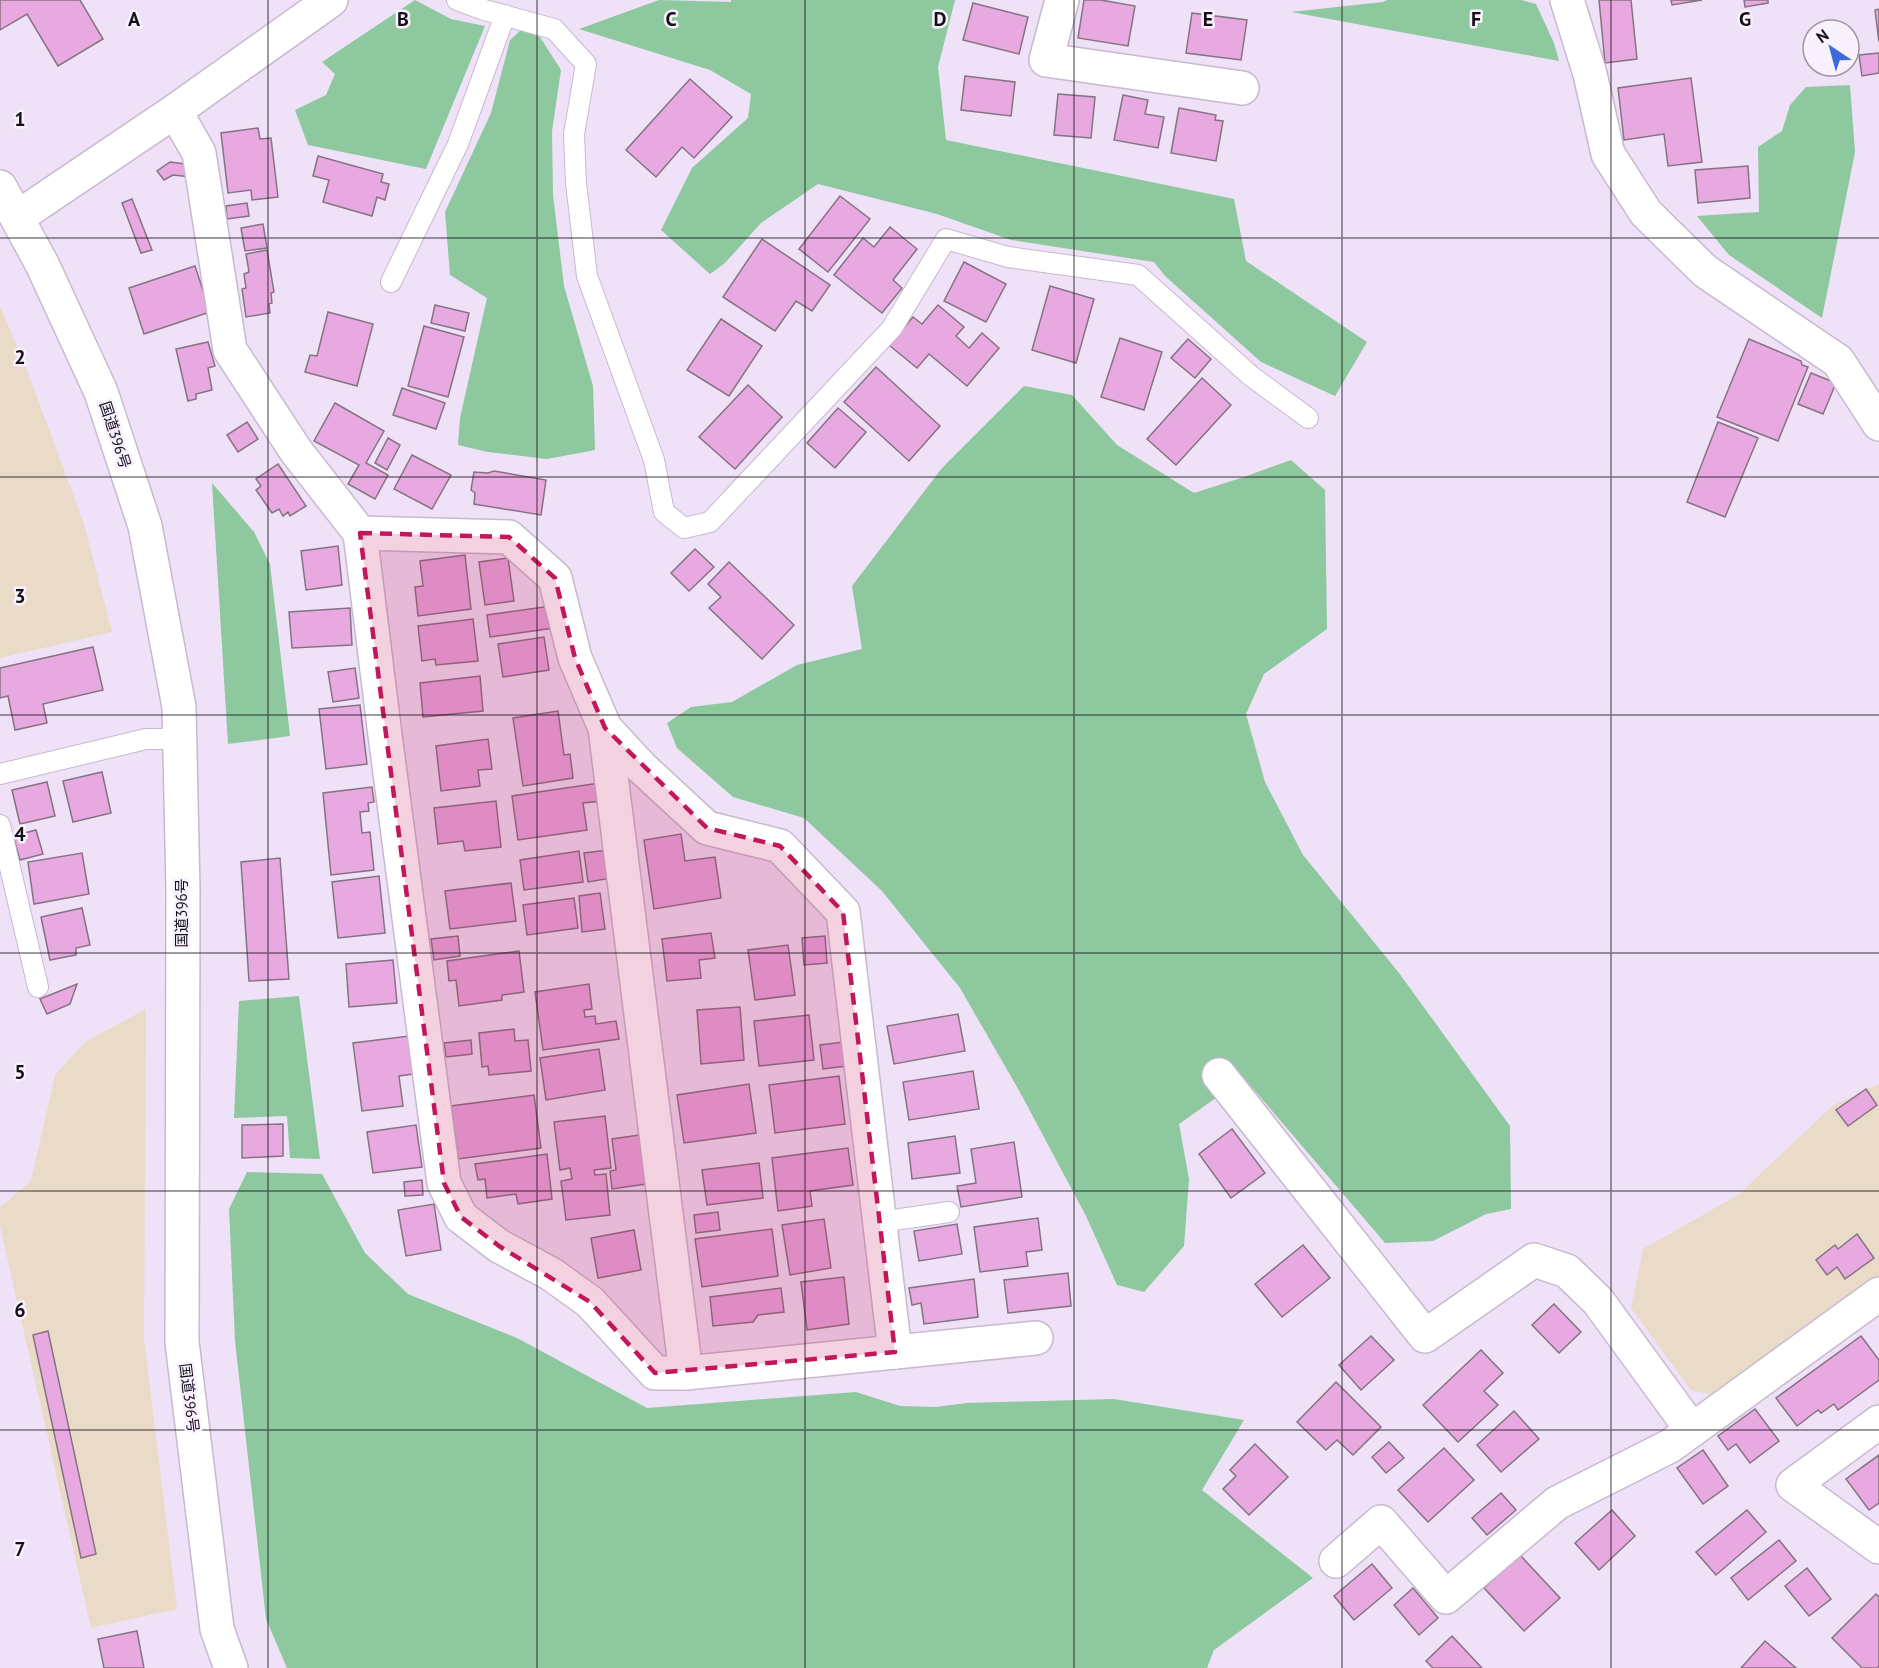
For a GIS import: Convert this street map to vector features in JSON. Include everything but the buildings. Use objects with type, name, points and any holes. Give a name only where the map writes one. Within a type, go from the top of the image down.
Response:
[{"type":"main road","points":[[18,217],[175,111],[331,0]]},
{"type":"main road","points":[[1062,0],[1046,60],[1242,88]]},
{"type":"main road","points":[[1567,0],[1590,74],[1608,154],[1646,213],[1705,271],[1838,361],[1879,424]]},
{"type":"main road","points":[[175,111],[199,153],[230,351],[296,450],[360,532],[444,1183],[461,1216],[499,1246],[550,1274],[590,1302],[655,1373],[686,1373],[1036,1338]]},
{"type":"main road","name":"国道396号","points":[[0,187],[42,264],[101,392],[145,525],[179,706],[183,890],[182,1342],[218,1629],[231,1668]]},
{"type":"main road","points":[[360,532],[509,537],[555,578],[575,658],[605,728],[686,1373]]},
{"type":"main road","points":[[605,728],[640,767],[707,828],[780,846],[843,912],[895,1353]]},
{"type":"main road","points":[[1219,1075],[1425,1336],[1534,1260],[1567,1271],[1598,1301],[1692,1430]]},
{"type":"main road","points":[[1336,1561],[1381,1522],[1446,1596],[1557,1503],[1670,1446],[1879,1294]]},
{"type":"main road","points":[[1879,1422],[1793,1485],[1879,1547]]},
{"type":"lane","points":[[457,0],[554,29],[586,64],[574,134],[576,183],[587,276],[654,460],[663,512],[684,528],[710,522],[892,328],[946,239],[1008,257],[1138,275],[1251,376],[1308,418]]},
{"type":"lane","points":[[391,282],[458,144],[505,15]]},
{"type":"lane","points":[[0,774],[147,739],[179,739]]},
{"type":"lane","points":[[0,825],[38,987]]},
{"type":"lane","points":[[880,1222],[949,1212]]},
{"type":"highlighted area","points":[[360,533],[509,537],[555,578],[575,658],[605,728],[707,828],[780,846],[843,912],[895,1352],[655,1373],[590,1302],[499,1246],[461,1217],[444,1183]]},
{"type":"shaded area","points":[[0,306],[25,365],[84,524],[112,632],[0,658]]},
{"type":"shaded area","points":[[146,1009],[144,1339],[177,1609],[91,1628],[0,1226],[0,1207],[31,1181],[55,1075],[85,1042]]},
{"type":"shaded area","points":[[1879,1084],[1879,1275],[1715,1395],[1691,1390],[1631,1308],[1643,1249],[1738,1195],[1832,1106]]},
{"type":"green space","points":[[415,0],[451,19],[485,26],[426,169],[308,145],[295,110],[326,95],[335,74],[322,62]]},
{"type":"green space","points":[[659,0],[731,2],[731,0],[955,0],[938,67],[946,140],[1234,199],[1246,261],[1367,342],[1335,396],[1261,362],[1165,276],[1154,262],[1011,240],[937,214],[818,184],[761,223],[725,263],[710,274],[661,230],[692,168],[748,118],[751,94],[710,70],[579,29]]},
{"type":"green space","points":[[1387,0],[1521,0],[1536,4],[1554,43],[1559,61],[1291,12]]},
{"type":"green space","points":[[521,30],[540,37],[561,70],[552,131],[553,195],[564,286],[593,386],[595,450],[547,459],[488,452],[458,445],[460,418],[487,298],[450,275],[445,212],[491,113],[510,40]]},
{"type":"green space","points":[[1850,85],[1855,152],[1822,318],[1729,255],[1697,216],[1759,212],[1758,147],[1782,131],[1790,105],[1806,87]]},
{"type":"green space","points":[[1024,386],[1072,395],[1117,445],[1194,493],[1291,460],[1325,490],[1327,629],[1264,674],[1246,714],[1265,782],[1303,855],[1399,973],[1510,1126],[1511,1209],[1486,1214],[1433,1241],[1385,1243],[1244,1078],[1179,1124],[1189,1179],[1184,1246],[1144,1292],[1117,1285],[1086,1216],[1021,1094],[960,988],[882,891],[804,818],[733,797],[677,748],[667,723],[691,707],[732,702],[797,665],[862,649],[852,586],[942,468]]},
{"type":"green space","points":[[212,483],[254,532],[270,564],[290,736],[228,744]]},
{"type":"green space","points":[[299,996],[320,1159],[290,1158],[287,1116],[234,1118],[239,1001]]},
{"type":"green space","points":[[247,1172],[322,1174],[365,1253],[408,1294],[517,1338],[647,1408],[856,1392],[900,1406],[936,1407],[967,1403],[1114,1399],[1244,1420],[1202,1490],[1313,1578],[1214,1650],[1207,1668],[287,1668],[266,1619],[235,1341],[229,1209]]}]
